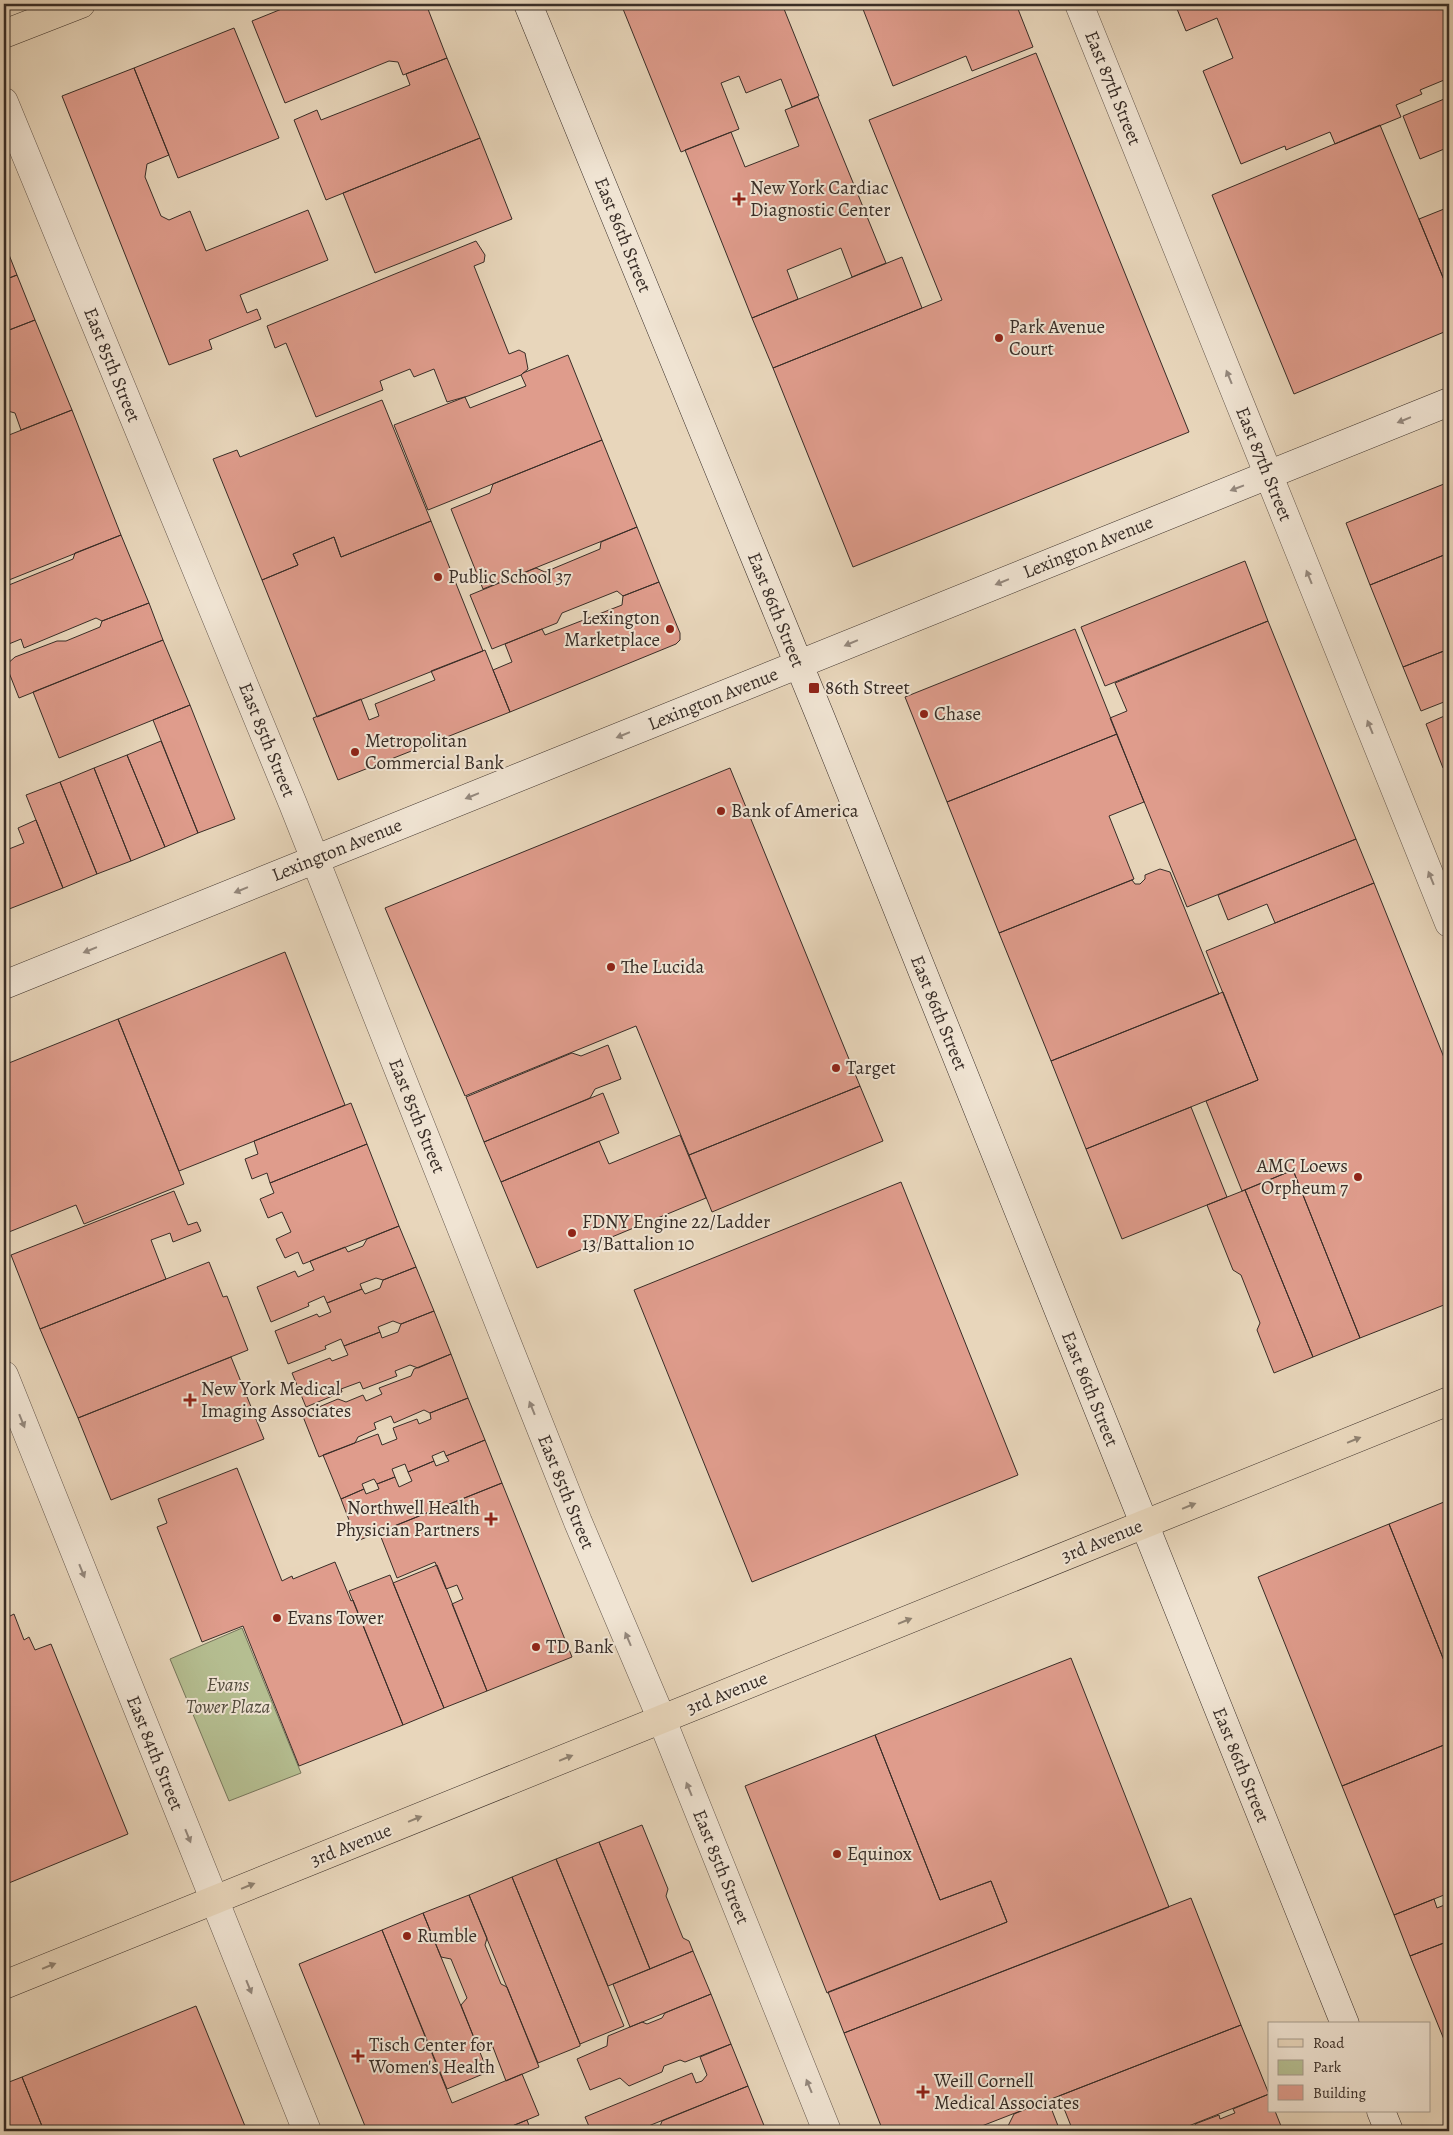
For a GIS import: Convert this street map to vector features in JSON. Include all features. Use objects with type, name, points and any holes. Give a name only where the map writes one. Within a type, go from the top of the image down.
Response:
[{"type":"main road","points":[[4,34],[81,4]]},
{"type":"main road","name":"3rd Avenue","points":[[4,1985],[1449,1401]]},
{"type":"street","name":"East 86th Street","points":[[528,4],[798,665],[1344,2022]]},
{"type":"street","name":"East 87th Street","points":[[1079,4],[1449,923]]},
{"type":"street","name":"East 85th Street","points":[[4,102],[315,860],[571,1504],[662,1720],[827,2131]]},
{"type":"street","name":"Lexington Avenue","points":[[4,985],[1449,402]]},
{"type":"street","name":"East 84th Street","points":[[4,1375],[307,2131]]},
{"type":"street","points":[[1380,2112],[1389,2131]]},
{"type":"green space","name":"Evans Tower Plaza","points":[[242,1628],[301,1773],[229,1801],[170,1659]]},
{"type":"building","points":[[294,4],[426,4],[447,58],[403,75],[398,62],[389,61],[285,103],[252,21]]},
{"type":"building","points":[[621,4],[782,4],[819,96],[792,107],[781,79],[746,93],[739,76],[721,83],[739,129],[681,152]]},
{"type":"building","points":[[861,4],[1016,4],[1033,47],[972,71],[966,56],[893,86]]},
{"type":"building","points":[[1175,4],[1449,4],[1449,78],[1420,90],[1422,94],[1396,105],[1401,117],[1335,144],[1330,132],[1286,150],[1285,146],[1241,164],[1203,71],[1233,58],[1217,18],[1186,31]]},
{"type":"building","points":[[234,28],[279,138],[178,178],[134,68]]},
{"type":"building","name":"Park Avenue Court","points":[[1036,53],[1189,432],[853,567],[773,368],[942,300],[869,120]]},
{"type":"building","points":[[447,58],[480,138],[326,200],[294,120],[317,110],[321,120],[410,85],[406,74]]},
{"type":"building","points":[[134,68],[169,155],[147,164],[145,177],[161,216],[169,220],[190,211],[206,251],[308,210],[328,260],[240,295],[247,313],[257,309],[261,319],[209,340],[212,349],[169,365],[62,96]]},
{"type":"building","points":[[818,97],[886,263],[852,277],[841,248],[787,270],[798,299],[752,318],[685,150],[731,132],[745,167],[799,146],[785,110]]},
{"type":"building","points":[[1449,97],[1449,147],[1420,159],[1403,116]]},
{"type":"building","points":[[1380,125],[1449,292],[1449,330],[1294,394],[1212,195]]},
{"type":"building","points":[[480,138],[512,219],[375,273],[343,193]]},
{"type":"building","points":[[1449,207],[1449,292],[1419,219]]},
{"type":"building","points":[[476,241],[485,255],[484,262],[474,266],[509,354],[519,350],[525,353],[528,369],[521,375],[468,396],[447,402],[434,369],[414,377],[410,369],[380,381],[383,390],[316,417],[286,343],[275,348],[267,326]]},
{"type":"building","points":[[4,242],[17,275],[4,280]]},
{"type":"building","points":[[902,257],[922,308],[773,368],[752,318]]},
{"type":"building","points":[[17,275],[35,320],[4,332],[4,280]]},
{"type":"building","points":[[35,320],[72,410],[21,430],[15,413],[4,410],[4,332]]},
{"type":"building","points":[[568,355],[602,440],[428,510],[394,425],[465,397],[470,408],[526,386],[521,375],[523,373]]},
{"type":"building","points":[[382,400],[431,521],[341,557],[334,537],[293,554],[298,565],[262,580],[213,459],[237,450],[240,457]]},
{"type":"building","points":[[72,410],[121,535],[4,582],[4,437]]},
{"type":"building","points":[[602,440],[637,527],[483,589],[451,509],[490,493],[493,484]]},
{"type":"building","points":[[1449,482],[1449,553],[1370,585],[1346,523]]},
{"type":"building","points":[[431,521],[483,651],[317,717],[262,580],[298,565],[293,554],[334,537],[341,557]]},
{"type":"building","points":[[637,527],[659,582],[623,596],[617,591],[562,613],[557,623],[492,649],[470,595],[536,568],[545,572],[600,549],[601,542]]},
{"type":"building","points":[[121,535],[149,603],[102,621],[96,618],[24,648],[21,639],[4,646],[4,587],[73,559],[75,553]]},
{"type":"building","points":[[1449,553],[1449,649],[1403,667],[1370,585]]},
{"type":"building","points":[[1245,561],[1268,621],[1105,686],[1081,627]]},
{"type":"building","points":[[659,582],[680,633],[680,640],[676,644],[510,712],[493,670],[512,662],[505,644],[542,629],[545,635],[622,605],[623,596]]},
{"type":"building","points":[[149,603],[163,640],[19,698],[6,665],[15,657],[57,641],[66,641],[100,627],[102,621]]},
{"type":"building","points":[[1268,621],[1356,839],[1187,907],[1110,718],[1127,711],[1115,683]]},
{"type":"building","points":[[1075,629],[1117,734],[947,802],[905,697]]},
{"type":"building","points":[[163,640],[190,705],[59,758],[33,692]]},
{"type":"building","points":[[1449,649],[1449,700],[1421,711],[1403,667]]},
{"type":"building","points":[[485,650],[510,712],[338,780],[313,718],[361,699],[369,720],[379,716],[375,704],[435,680],[431,671]]},
{"type":"building","points":[[190,705],[235,819],[198,833],[153,720]]},
{"type":"building","points":[[1449,714],[1449,766],[1443,768],[1426,724]]},
{"type":"building","points":[[1117,734],[1144,802],[1109,816],[1134,879],[999,933],[947,802]]},
{"type":"building","points":[[161,741],[198,833],[165,847],[127,755]]},
{"type":"building","points":[[127,755],[165,847],[131,861],[94,768]]},
{"type":"building","points":[[94,768],[131,861],[97,874],[60,782]]},
{"type":"building","name":"The Lucida","points":[[730,768],[860,1086],[689,1155],[636,1026],[465,1096],[385,908]]},
{"type":"building","points":[[60,782],[97,874],[63,888],[26,795]]},
{"type":"building","points":[[36,820],[63,888],[4,911],[4,851],[24,843],[18,828]]},
{"type":"building","points":[[1356,839],[1374,883],[1275,923],[1267,904],[1228,920],[1218,895]]},
{"type":"building","points":[[1160,869],[1170,872],[1219,994],[1051,1061],[999,933],[1132,880],[1135,884],[1140,884],[1145,879],[1145,875]]},
{"type":"building","points":[[1374,883],[1449,1070],[1449,1303],[1360,1338],[1293,1170],[1242,1191],[1206,1101],[1258,1080],[1206,951]]},
{"type":"building","points":[[285,952],[345,1105],[179,1171],[118,1019]]},
{"type":"building","points":[[1223,992],[1258,1080],[1086,1149],[1051,1061]]},
{"type":"building","points":[[118,1019],[184,1184],[84,1224],[76,1205],[4,1234],[4,1065]]},
{"type":"building","points":[[608,1045],[621,1079],[595,1089],[590,1098],[484,1142],[466,1097],[572,1053],[581,1056]]},
{"type":"building","points":[[860,1086],[883,1141],[712,1212],[689,1155]]},
{"type":"building","points":[[603,1093],[619,1133],[501,1182],[484,1142]]},
{"type":"building","points":[[351,1103],[367,1144],[270,1183],[267,1173],[252,1179],[245,1159],[258,1154],[254,1141]]},
{"type":"building","points":[[1191,1107],[1227,1197],[1122,1239],[1086,1149]]},
{"type":"building","name":"FDNY Engine 22/Ladder 13/Battalion 10","points":[[680,1135],[706,1198],[537,1268],[501,1182],[599,1141],[609,1164]]},
{"type":"building","points":[[367,1144],[399,1226],[303,1264],[298,1252],[285,1258],[276,1239],[291,1232],[282,1212],[268,1218],[260,1199],[274,1193],[270,1183]]},
{"type":"building","points":[[1293,1170],[1360,1338],[1313,1357],[1245,1190]]},
{"type":"building","points":[[901,1182],[1018,1475],[752,1582],[634,1290]]},
{"type":"building","points":[[1245,1190],[1313,1357],[1274,1373],[1257,1330],[1260,1323],[1241,1275],[1233,1270],[1207,1205]]},
{"type":"building","points":[[174,1191],[188,1225],[197,1222],[201,1231],[173,1242],[170,1233],[151,1240],[166,1279],[40,1329],[11,1255]]},
{"type":"building","points":[[399,1226],[416,1267],[383,1280],[376,1278],[360,1284],[362,1289],[327,1303],[324,1296],[308,1303],[309,1306],[271,1322],[257,1287],[295,1271],[298,1277],[314,1270],[310,1261],[345,1247],[348,1252],[363,1246],[367,1239]]},
{"type":"building","points":[[209,1262],[223,1297],[227,1296],[248,1350],[78,1418],[40,1329]]},
{"type":"building","points":[[416,1267],[434,1311],[401,1324],[393,1321],[378,1327],[380,1332],[344,1346],[341,1339],[325,1346],[326,1349],[288,1364],[275,1331],[317,1314],[319,1317],[331,1312],[327,1303],[362,1289],[365,1294],[380,1288],[383,1280]]},
{"type":"building","points":[[434,1311],[451,1354],[418,1368],[410,1365],[395,1371],[397,1376],[363,1389],[360,1382],[341,1389],[342,1392],[306,1407],[292,1373],[330,1358],[332,1361],[348,1355],[344,1346],[380,1332],[382,1338],[398,1332],[401,1324]]},
{"type":"building","points":[[451,1354],[468,1398],[430,1413],[424,1410],[394,1423],[391,1416],[374,1423],[376,1429],[358,1437],[355,1443],[319,1457],[302,1414],[338,1399],[346,1402],[363,1395],[366,1401],[382,1394],[379,1388],[411,1376],[414,1369]]},
{"type":"building","points":[[231,1357],[264,1439],[111,1500],[78,1418]]},
{"type":"building","points":[[468,1398],[485,1440],[446,1456],[444,1451],[432,1456],[434,1461],[408,1472],[405,1464],[392,1469],[395,1477],[377,1484],[374,1479],[362,1484],[364,1489],[341,1499],[323,1455],[378,1434],[382,1445],[397,1439],[393,1428],[417,1419],[419,1424],[431,1419],[430,1413]]},
{"type":"building","points":[[485,1440],[502,1483],[357,1541],[341,1499],[364,1489],[366,1494],[379,1489],[377,1484],[395,1477],[399,1487],[412,1481],[408,1472],[434,1461],[436,1466],[449,1461],[446,1456]]},
{"type":"building","name":"Evans Tower","points":[[237,1468],[282,1581],[292,1576],[293,1579],[335,1562],[351,1601],[353,1600],[403,1725],[299,1766],[243,1626],[202,1642],[157,1527],[167,1523],[158,1499]]},
{"type":"building","points":[[502,1483],[572,1657],[487,1691],[452,1604],[463,1599],[457,1585],[446,1589],[435,1562],[397,1578],[379,1532]]},
{"type":"building","points":[[1449,1500],[1449,1673],[1389,1524]]},
{"type":"building","points":[[1389,1524],[1449,1673],[1449,1743],[1342,1786],[1258,1577]]},
{"type":"building","points":[[437,1565],[487,1691],[444,1708],[393,1583]]},
{"type":"building","points":[[390,1575],[444,1708],[403,1725],[349,1591]]},
{"type":"building","points":[[4,1608],[8,1617],[14,1614],[24,1640],[29,1637],[35,1650],[51,1644],[128,1834],[4,1885]]},
{"type":"building","points":[[1071,1658],[1169,1907],[844,2033],[828,1992],[1007,1922],[991,1881],[940,1900],[875,1735]]},
{"type":"building","points":[[875,1735],[940,1900],[991,1881],[1007,1922],[827,1993],[745,1786]]},
{"type":"building","points":[[1449,1743],[1449,1893],[1394,1915],[1342,1786]]},
{"type":"building","points":[[642,1825],[668,1889],[666,1896],[683,1938],[689,1941],[693,1951],[650,1969],[599,1842]]},
{"type":"building","points":[[599,1842],[650,1969],[608,1986],[556,1859]]},
{"type":"building","points":[[556,1859],[624,2026],[580,2044],[512,1877]]},
{"type":"building","points":[[512,1877],[580,2044],[580,2046],[538,2063],[469,1895]]},
{"type":"building","points":[[1449,1893],[1449,1930],[1446,1931],[1449,1941],[1410,1956],[1394,1915],[1434,1899],[1437,1908],[1447,1904],[1443,1895]]},
{"type":"building","points":[[469,1895],[487,1938],[485,1945],[501,1984],[507,1987],[539,2067],[506,2081],[491,2042],[478,2048],[461,2005],[467,1998],[451,1959],[441,1957],[423,1913]]},
{"type":"building","points":[[1191,1898],[1241,2025],[969,2131],[883,2131],[844,2033]]},
{"type":"building","points":[[423,1913],[488,2072],[447,2089],[382,1930]]},
{"type":"building","points":[[382,1930],[452,2103],[522,2074],[539,2115],[500,2131],[367,2131],[299,1964]]},
{"type":"building","points":[[1449,1941],[1449,2040],[1445,2042],[1410,1956]]},
{"type":"building","points":[[693,1951],[711,1994],[630,2027],[613,1984]]},
{"type":"building","points":[[711,1994],[731,2044],[685,2062],[680,2060],[664,2066],[662,2072],[629,2086],[620,2078],[590,2090],[577,2059],[607,2046],[608,2036],[642,2022],[647,2024],[662,2018],[665,2013]]},
{"type":"building","points":[[196,2006],[247,2131],[44,2131],[22,2077]]},
{"type":"building","points":[[1241,2025],[1268,2092],[1268,2094],[1176,2131],[1073,2131],[1059,2096]]},
{"type":"building","points":[[731,2044],[748,2086],[636,2131],[591,2131],[585,2117],[692,2073],[696,2083],[702,2081],[707,2075],[700,2057]]},
{"type":"building","points":[[22,2077],[44,2131],[4,2131],[4,2084]]},
{"type":"building","points":[[748,2086],[765,2128],[757,2131],[654,2131],[659,2129],[662,2121]]},
{"type":"building","points":[[1268,2094],[1268,2112],[1275,2112],[1283,2131],[1198,2131],[1195,2124],[1219,2115],[1220,2119],[1235,2113],[1233,2109]]},
{"type":"building","points":[[1048,2100],[1060,2131],[993,2131],[1008,2126],[1014,2114]]},
{"type":"building","points":[[527,2120],[531,2131],[500,2131]]},
{"type":"place","name":"New York Cardiac Diagnostic Center","points":[[739,199]]},
{"type":"place","name":"Park Avenue Court","points":[[999,338]]},
{"type":"place","name":"Public School 37","points":[[438,577]]},
{"type":"place","name":"Lexington Marketplace","points":[[670,629]]},
{"type":"place","name":"86th Street","points":[[814,688]]},
{"type":"place","name":"Chase","points":[[924,714]]},
{"type":"place","name":"Metropolitan Commercial Bank","points":[[355,752]]},
{"type":"place","name":"Bank of America","points":[[721,811]]},
{"type":"place","name":"The Lucida","points":[[611,967]]},
{"type":"place","name":"Target","points":[[836,1068]]},
{"type":"place","name":"AMC Loews Orpheum 7","points":[[1358,1177]]},
{"type":"place","name":"FDNY Engine 22/Ladder 13/Battalion 10","points":[[572,1233]]},
{"type":"place","name":"New York Medical Imaging Associates","points":[[190,1400]]},
{"type":"place","name":"Northwell Health Physician Partners","points":[[491,1519]]},
{"type":"place","name":"Evans Tower","points":[[277,1618]]},
{"type":"place","name":"TD Bank","points":[[536,1647]]},
{"type":"place","name":"Equinox","points":[[837,1854]]},
{"type":"place","name":"Rumble","points":[[407,1936]]},
{"type":"place","name":"Tisch Center for Women's Health","points":[[358,2056]]},
{"type":"place","name":"Weill Cornell Medical Associates","points":[[923,2092]]}]
